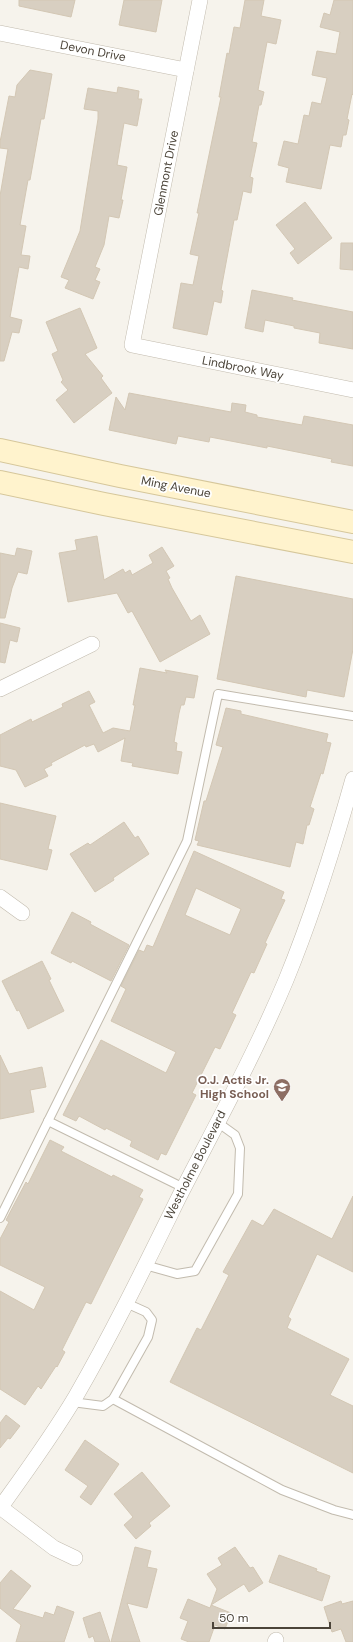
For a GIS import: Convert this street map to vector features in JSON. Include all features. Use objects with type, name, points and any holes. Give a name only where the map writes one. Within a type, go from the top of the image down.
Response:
[{"type":"main road","name":"Ming Avenue","points":[[0,450],[128,478],[353,522]]},
{"type":"main road","points":[[0,482],[104,504],[353,552]]},
{"type":"street","name":"Glenmont Drive","points":[[132,345],[200,0]]},
{"type":"street","name":"Devon Drive","points":[[0,33],[186,70]]},
{"type":"street","name":"Lindbrook Way","points":[[132,345],[353,390]]},
{"type":"street","points":[[0,689],[92,644]]},
{"type":"street","name":"Westholme Boulevard","points":[[0,1508],[44,1447],[72,1402],[126,1303],[254,1049],[285,981],[312,911],[336,840],[353,781]]},
{"type":"street","points":[[0,897],[22,913]]},
{"type":"street","points":[[0,1508],[48,1544],[75,1558]]},
{"type":"lane","points":[[0,1218],[187,841],[218,694],[353,716]]},
{"type":"lane","points":[[48,1121],[184,1188]]},
{"type":"lane","points":[[145,1265],[177,1274],[195,1271],[238,1194],[240,1148],[235,1135],[217,1122]]},
{"type":"lane","points":[[72,1402],[103,1406],[113,1399],[148,1337],[152,1320],[146,1312],[126,1303]]},
{"type":"lane","points":[[113,1399],[282,1490],[334,1510],[353,1515]]},
{"type":"building","points":[[19,0],[75,0],[71,17],[19,6]]},
{"type":"building","points":[[124,0],[162,0],[156,32],[119,25]]},
{"type":"building","points":[[245,0],[264,0],[261,16],[281,20],[276,44],[267,42],[258,90],[264,92],[261,105],[259,105],[252,142],[257,143],[250,177],[253,178],[251,193],[243,191],[237,220],[234,220],[221,290],[223,291],[221,303],[214,301],[207,335],[173,328],[181,283],[193,285],[199,256],[190,254],[199,213],[197,213],[221,97],[219,97],[227,53],[229,54],[234,27],[240,28]]},
{"type":"building","points":[[334,0],[353,0],[353,95],[352,94],[347,119],[349,120],[346,135],[343,135],[341,147],[330,145],[321,189],[286,182],[289,168],[278,165],[284,141],[298,144],[304,115],[309,116],[312,102],[321,104],[327,78],[312,75],[317,51],[336,54],[340,32],[320,27],[324,13],[330,15]]},
{"type":"building","points":[[30,70],[52,74],[44,119],[41,119],[30,180],[28,180],[20,225],[26,226],[21,255],[30,256],[28,269],[19,267],[10,317],[22,320],[19,333],[12,332],[4,361],[0,361],[0,196],[8,149],[0,148],[0,142],[9,96],[15,97],[17,85]]},
{"type":"building","points":[[118,87],[139,91],[138,99],[142,99],[137,126],[124,123],[117,165],[127,167],[121,200],[123,200],[119,218],[109,216],[104,245],[95,267],[100,269],[95,280],[100,282],[93,299],[65,288],[69,280],[61,277],[80,231],[98,119],[98,111],[84,109],[88,88],[117,93]]},
{"type":"building","points":[[305,202],[332,238],[298,264],[290,253],[295,249],[276,225]]},
{"type":"building","points":[[341,243],[353,243],[353,270],[340,269]]},
{"type":"building","points":[[252,290],[293,298],[292,300],[353,312],[353,349],[319,343],[320,333],[265,320],[263,332],[245,328]]},
{"type":"building","points":[[80,308],[97,348],[85,354],[103,376],[101,378],[112,393],[74,423],[56,400],[68,390],[61,382],[63,380],[52,354],[58,351],[46,322]]},
{"type":"building","points":[[129,393],[231,412],[232,403],[246,405],[245,412],[257,415],[257,417],[302,425],[304,416],[353,425],[353,466],[331,462],[332,459],[267,446],[267,448],[210,437],[209,442],[178,436],[176,444],[109,430],[116,397],[125,410]]},
{"type":"building","points":[[97,536],[104,580],[123,569],[125,573],[130,570],[132,575],[153,563],[149,555],[162,547],[174,566],[166,571],[170,578],[168,579],[172,588],[191,621],[200,615],[210,634],[160,662],[132,611],[128,613],[117,593],[68,602],[59,553],[77,550],[75,540]]},
{"type":"building","points":[[17,548],[32,551],[27,574],[18,572],[12,588],[5,618],[0,618],[0,553],[15,556]]},
{"type":"building","points":[[236,576],[353,599],[353,649],[344,697],[307,690],[306,697],[217,679]]},
{"type":"building","points":[[0,623],[20,628],[17,642],[10,640],[5,663],[0,662]]},
{"type":"building","points":[[140,668],[167,673],[165,670],[198,676],[194,698],[186,697],[184,705],[181,705],[179,713],[174,742],[177,743],[176,751],[182,752],[178,774],[132,766],[133,763],[121,761],[125,738],[98,752],[94,744],[86,747],[85,745],[51,763],[52,765],[44,769],[48,776],[25,787],[16,770],[0,766],[0,735],[31,719],[32,722],[63,707],[62,704],[89,691],[95,702],[89,705],[103,733],[113,728],[130,731]]},
{"type":"building","points":[[226,708],[241,711],[241,714],[328,734],[326,742],[331,743],[323,774],[321,773],[310,807],[314,809],[309,825],[307,825],[303,844],[296,842],[290,867],[197,845],[199,841],[195,840],[204,801],[206,801],[223,747],[216,745]]},
{"type":"building","points":[[0,803],[56,816],[48,849],[52,850],[47,870],[0,859]]},
{"type":"building","points":[[124,822],[135,838],[138,836],[149,854],[95,892],[70,854],[88,843],[90,845]]},
{"type":"building","points":[[194,851],[284,892],[281,899],[285,900],[265,943],[267,944],[254,973],[251,972],[232,1013],[236,1015],[220,1049],[215,1047],[192,1093],[196,1095],[166,1155],[161,1153],[158,1160],[130,1146],[132,1141],[106,1128],[105,1130],[79,1116],[76,1121],[63,1115],[101,1040],[166,1073],[176,1052],[111,1021],[126,989],[121,986],[139,950],[144,952],[147,945],[153,947]],"holes":[[[196,888],[241,909],[230,935],[185,915]]]},
{"type":"building","points":[[72,912],[91,922],[90,924],[129,945],[111,981],[72,961],[71,963],[51,953]]},
{"type":"building","points":[[42,961],[51,979],[49,980],[64,1011],[28,1029],[2,981]]},
{"type":"building","points":[[0,1055],[9,1074],[42,1067],[46,1087],[30,1090],[34,1112],[0,1119]]},
{"type":"building","points":[[50,1140],[64,1147],[61,1151],[112,1177],[113,1175],[143,1190],[139,1197],[143,1199],[91,1304],[86,1302],[62,1350],[65,1352],[57,1367],[56,1366],[41,1389],[38,1386],[25,1405],[0,1389],[0,1291],[34,1310],[45,1287],[0,1265],[0,1239],[9,1222],[6,1220],[26,1182],[28,1184]]},
{"type":"building","points":[[353,1196],[353,1272],[317,1254],[288,1317],[291,1319],[287,1328],[349,1359],[330,1395],[353,1406],[353,1473],[170,1382],[197,1328],[201,1330],[229,1275],[223,1272],[252,1220],[263,1226],[274,1209],[332,1239]]},
{"type":"building","points":[[6,1415],[20,1426],[10,1439],[8,1438],[0,1448],[0,1423]]},
{"type":"building","points":[[85,1440],[119,1464],[91,1505],[80,1497],[88,1486],[65,1470]]},
{"type":"building","points":[[142,1472],[170,1506],[149,1523],[151,1526],[136,1539],[124,1525],[133,1517],[114,1494]]},
{"type":"building","points":[[135,1547],[151,1551],[147,1567],[157,1569],[147,1608],[127,1603],[140,1642],[111,1642]]},
{"type":"building","points":[[235,1547],[250,1568],[253,1567],[263,1583],[249,1592],[244,1584],[211,1605],[217,1589],[207,1574],[222,1565],[218,1558]]},
{"type":"building","points":[[279,1555],[317,1569],[316,1571],[330,1576],[322,1601],[269,1582]]},
{"type":"building","points":[[11,1570],[31,1586],[13,1609],[43,1618],[45,1612],[54,1615],[57,1606],[74,1612],[64,1642],[16,1642],[21,1625],[0,1608],[0,1583]]},
{"type":"building","points":[[188,1599],[210,1608],[211,1605],[231,1613],[225,1629],[215,1625],[209,1642],[189,1642],[181,1639],[188,1621],[180,1618]]},
{"type":"building","points":[[341,1601],[342,1604],[353,1601],[353,1642],[346,1642],[341,1629],[332,1632],[324,1607]]},
{"type":"building","points":[[100,1612],[110,1642],[95,1642],[93,1636],[89,1638],[83,1618]]},
{"type":"place","name":"O.J. Actis Jr. High School","points":[[282,1102]]}]
